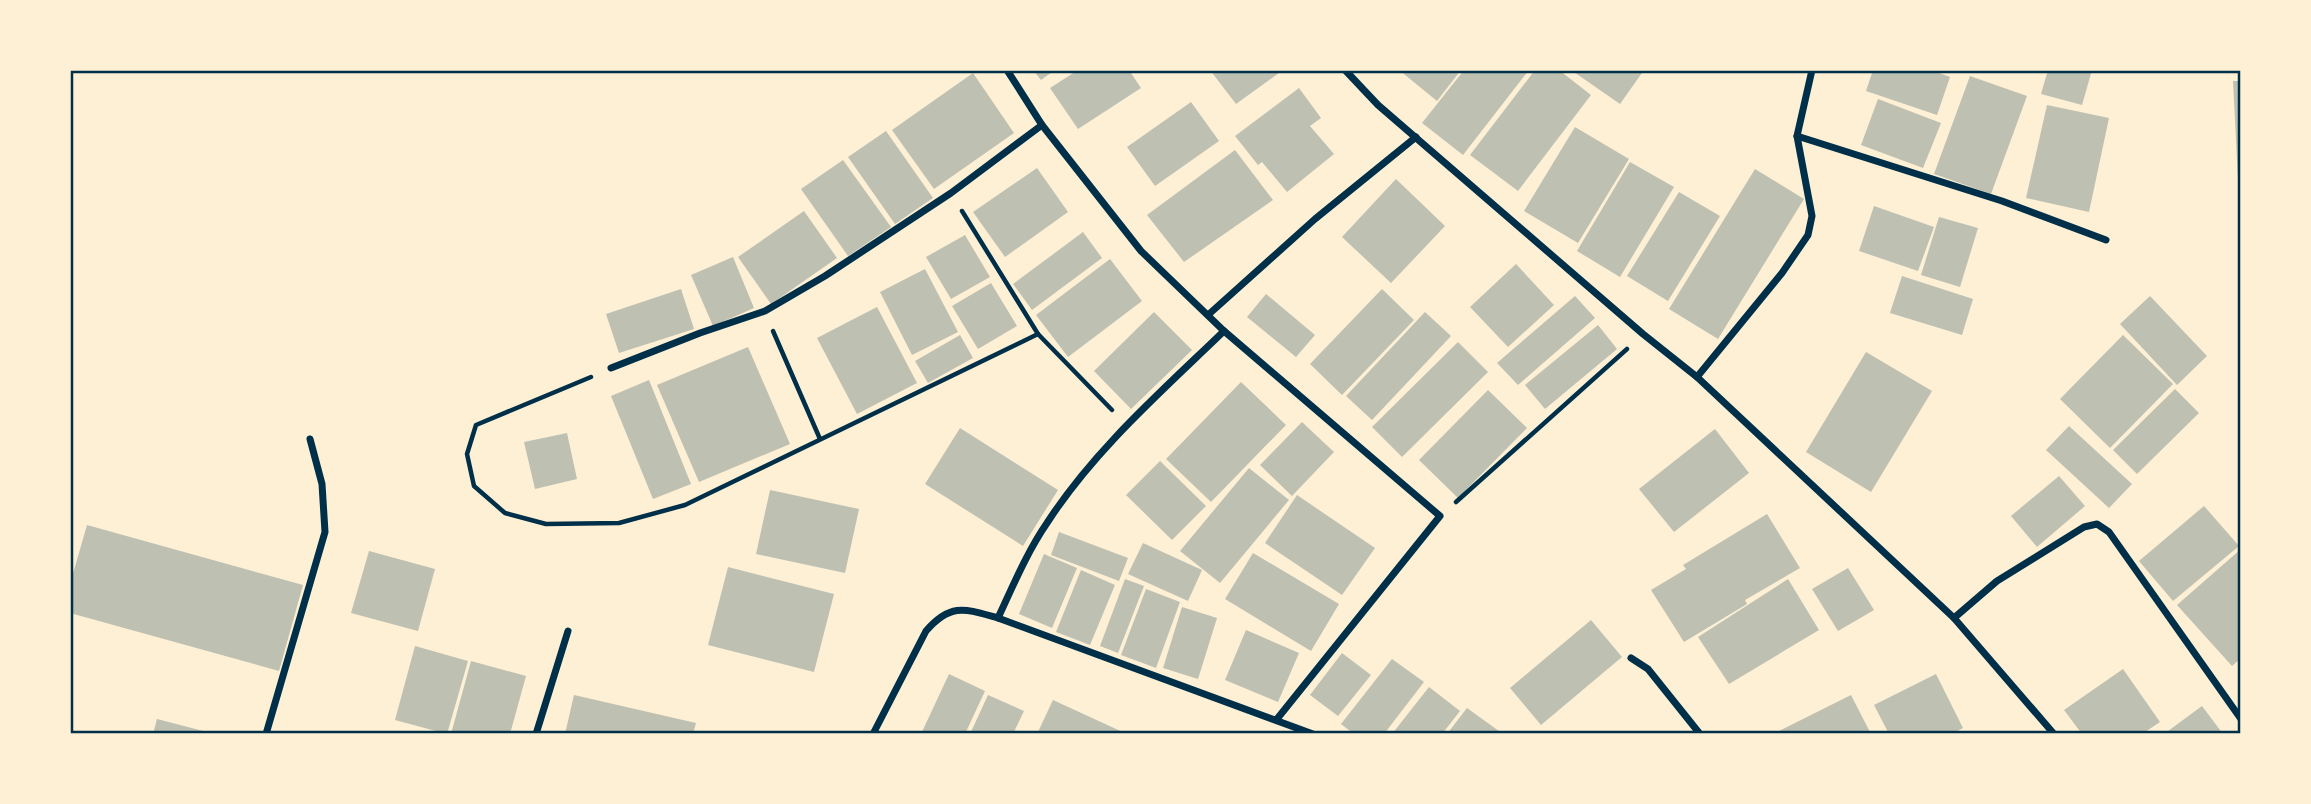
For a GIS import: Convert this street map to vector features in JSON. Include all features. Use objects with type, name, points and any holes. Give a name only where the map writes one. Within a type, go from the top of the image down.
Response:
[{"type":"street","points":[[1007,70],[1042,125],[1141,251],[1224,331],[1440,516],[1278,719]]},
{"type":"street","points":[[1345,70],[1378,105],[1643,334],[1697,377],[1954,618],[2054,734]]},
{"type":"street","points":[[1697,377],[1782,273],[1808,235],[1812,216],[1797,136],[1812,70]]},
{"type":"street","points":[[611,368],[765,311],[825,276],[951,193],[1042,125]]},
{"type":"street","points":[[1797,136],[2002,201],[2106,240]]},
{"type":"street","points":[[1208,315],[1315,219],[1416,137]]},
{"type":"street","points":[[998,618],[1028,554],[1068,493],[1128,425],[1224,331]]},
{"type":"street","points":[[265,734],[325,532],[322,484],[310,439]]},
{"type":"street","points":[[1954,618],[1997,581],[2084,527],[2097,524],[2109,532],[2241,719]]},
{"type":"street","points":[[873,734],[926,631],[936,619],[947,612],[969,610],[998,618],[1313,734]]},
{"type":"street","points":[[536,734],[568,631]]},
{"type":"street","points":[[1631,658],[1648,669],[1700,734]]},
{"type":"path","points":[[951,193],[1038,334],[1128,425]]},
{"type":"path","points":[[765,311],[820,439]]},
{"type":"path","points":[[611,368],[476,425],[467,454],[474,486],[505,513],[546,524],[619,523],[685,505],[1038,334]]},
{"type":"path","points":[[1440,516],[1643,334]]},
{"type":"building","points":[[1033,70],[1055,70],[1041,80]]},
{"type":"building","points":[[1078,70],[1129,70],[1141,88],[1078,129],[1050,88]]},
{"type":"building","points":[[1210,70],[1283,70],[1236,104]]},
{"type":"building","points":[[1399,70],[1461,70],[1437,101]]},
{"type":"building","points":[[1464,70],[1529,70],[1463,155],[1422,123]]},
{"type":"building","points":[[1535,70],[1559,70],[1591,95],[1518,191],[1470,155]]},
{"type":"building","points":[[1571,70],[1644,70],[1620,104]]},
{"type":"building","points":[[1873,70],[1931,70],[1950,77],[1937,115],[1866,91]]},
{"type":"building","points":[[2048,70],[2092,70],[2082,105],[2041,94]]},
{"type":"building","points":[[973,73],[1014,133],[934,189],[892,130]]},
{"type":"building","points":[[1970,76],[2027,96],[1991,194],[1934,174]]},
{"type":"building","points":[[2233,81],[2241,81],[2241,199],[2239,199]]},
{"type":"building","points":[[1299,88],[1321,118],[1310,126],[1334,154],[1287,192],[1262,162],[1258,165],[1235,136]]},
{"type":"building","points":[[1878,99],[1941,123],[1923,168],[1861,145]]},
{"type":"building","points":[[1191,102],[1219,141],[1155,186],[1127,147]]},
{"type":"building","points":[[2047,105],[2109,118],[2089,212],[2026,198]]},
{"type":"building","points":[[1575,127],[1629,159],[1578,243],[1524,211]]},
{"type":"building","points":[[886,131],[933,198],[895,224],[848,157]]},
{"type":"building","points":[[1235,150],[1273,200],[1184,262],[1147,215]]},
{"type":"building","points":[[843,160],[891,227],[848,256],[801,189]]},
{"type":"building","points":[[1630,162],[1674,187],[1620,277],[1577,251]]},
{"type":"building","points":[[1037,168],[1068,212],[1005,257],[973,212]]},
{"type":"building","points":[[1755,169],[1804,199],[1718,339],[1669,309]]},
{"type":"building","points":[[1396,179],[1445,226],[1391,283],[1342,237]]},
{"type":"building","points":[[1679,192],[1720,216],[1668,301],[1627,276]]},
{"type":"building","points":[[1874,206],[1934,227],[1918,271],[1859,251]]},
{"type":"building","points":[[804,211],[837,258],[771,304],[738,257]]},
{"type":"building","points":[[1939,217],[1978,228],[1960,287],[1921,275]]},
{"type":"building","points":[[1083,232],[1102,258],[1032,310],[1013,284]]},
{"type":"building","points":[[965,235],[990,277],[951,299],[926,257]]},
{"type":"building","points":[[733,257],[754,308],[713,326],[691,275]]},
{"type":"building","points":[[1110,259],[1142,301],[1068,357],[1036,315]]},
{"type":"building","points":[[1516,264],[1554,305],[1508,347],[1470,307]]},
{"type":"building","points":[[925,269],[958,332],[912,355],[880,292]]},
{"type":"building","points":[[1902,276],[1973,299],[1962,335],[1890,313]]},
{"type":"building","points":[[991,283],[1017,326],[978,349],[952,306]]},
{"type":"building","points":[[681,289],[694,329],[619,353],[606,314]]},
{"type":"building","points":[[1382,289],[1414,320],[1342,395],[1310,364]]},
{"type":"building","points":[[1266,294],[1315,335],[1296,357],[1247,317]]},
{"type":"building","points":[[1575,296],[1595,318],[1518,385],[1497,363]]},
{"type":"building","points":[[2150,296],[2207,356],[2177,385],[2120,324]]},
{"type":"building","points":[[877,307],[917,383],[857,414],[817,338]]},
{"type":"building","points":[[1154,312],[1192,350],[1131,409],[1094,371]]},
{"type":"building","points":[[1425,312],[1451,336],[1372,420],[1346,396]]},
{"type":"building","points":[[1598,325],[1617,349],[1545,409],[1525,385]]},
{"type":"building","points":[[960,335],[973,358],[928,383],[915,361]]},
{"type":"building","points":[[2123,335],[2173,384],[2110,448],[2060,399]]},
{"type":"building","points":[[1458,342],[1488,372],[1402,457],[1372,427]]},
{"type":"building","points":[[748,347],[790,444],[699,482],[657,385]]},
{"type":"building","points":[[1866,352],[1932,391],[1871,492],[1806,452]]},
{"type":"building","points":[[649,380],[691,484],[653,499],[611,396]]},
{"type":"building","points":[[1241,382],[1286,425],[1211,502],[1166,459]]},
{"type":"building","points":[[2175,389],[2199,413],[2137,474],[2113,450]]},
{"type":"building","points":[[1488,390],[1527,428],[1458,498],[1419,460]]},
{"type":"building","points":[[1302,422],[1334,452],[1292,496],[1260,465]]},
{"type":"building","points":[[2069,426],[2132,484],[2109,508],[2046,450]]},
{"type":"building","points":[[960,428],[1058,490],[1023,546],[925,484]]},
{"type":"building","points":[[1715,429],[1749,473],[1674,532],[1639,489]]},
{"type":"building","points":[[567,433],[577,479],[535,489],[524,442]]},
{"type":"building","points":[[1160,461],[1206,506],[1172,540],[1126,495]]},
{"type":"building","points":[[1249,468],[1289,500],[1220,583],[1180,551]]},
{"type":"building","points":[[2059,476],[2085,506],[2037,547],[2011,516]]},
{"type":"building","points":[[770,490],[859,509],[845,573],[756,554]]},
{"type":"building","points":[[1297,495],[1375,548],[1342,595],[1265,543]]},
{"type":"building","points":[[2204,506],[2239,546],[2173,601],[2139,561]]},
{"type":"building","points":[[1767,514],[1800,568],[1745,600],[1747,604],[1684,642],[1651,590],[1686,569],[1683,565]]},
{"type":"building","points":[[87,525],[303,585],[279,671],[70,613],[70,584]]},
{"type":"building","points":[[1059,532],[1128,558],[1119,581],[1051,555]]},
{"type":"building","points":[[1143,543],[1202,570],[1188,601],[1128,574]]},
{"type":"building","points":[[2241,549],[2241,658],[2232,666],[2177,605]]},
{"type":"building","points":[[369,551],[435,569],[418,631],[351,613]]},
{"type":"building","points":[[1253,553],[1339,604],[1311,651],[1225,599]]},
{"type":"building","points":[[1044,554],[1077,568],[1052,628],[1019,614]]},
{"type":"building","points":[[728,567],[834,594],[814,672],[708,645]]},
{"type":"building","points":[[1848,568],[1874,610],[1838,631],[1812,589]]},
{"type":"building","points":[[1081,570],[1115,585],[1090,645],[1056,632]]},
{"type":"building","points":[[1125,579],[1144,586],[1118,653],[1100,646]]},
{"type":"building","points":[[1788,579],[1819,630],[1729,684],[1698,637]]},
{"type":"building","points":[[1146,589],[1180,602],[1156,668],[1121,655]]},
{"type":"building","points":[[1182,607],[1217,618],[1198,679],[1163,668]]},
{"type":"building","points":[[1591,620],[1622,657],[1541,725],[1510,688]]},
{"type":"building","points":[[1246,630],[1299,653],[1278,702],[1225,680]]},
{"type":"building","points":[[415,646],[468,661],[447,734],[395,720]]},
{"type":"building","points":[[1342,653],[1371,675],[1338,716],[1310,695]]},
{"type":"building","points":[[1392,659],[1424,682],[1384,734],[1354,734],[1341,724]]},
{"type":"building","points":[[471,661],[526,676],[510,734],[451,734]]},
{"type":"building","points":[[2123,669],[2160,722],[2142,734],[2082,734],[2064,710]]},
{"type":"building","points":[[949,674],[985,691],[965,734],[921,734]]},
{"type":"building","points":[[1936,674],[1963,728],[1951,734],[1889,734],[1874,705]]},
{"type":"building","points":[[1429,687],[1460,711],[1442,734],[1392,734]]},
{"type":"building","points":[[574,695],[696,723],[693,734],[565,734]]},
{"type":"building","points":[[988,695],[1024,711],[1013,734],[970,734]]},
{"type":"building","points":[[1851,695],[1871,734],[1773,734]]},
{"type":"building","points":[[1053,700],[1127,734],[1037,734]]},
{"type":"building","points":[[2202,706],[2223,734],[2164,734]]},
{"type":"building","points":[[1467,708],[1503,734],[1447,734]]},
{"type":"building","points":[[157,719],[211,733],[211,734],[153,734]]}]
